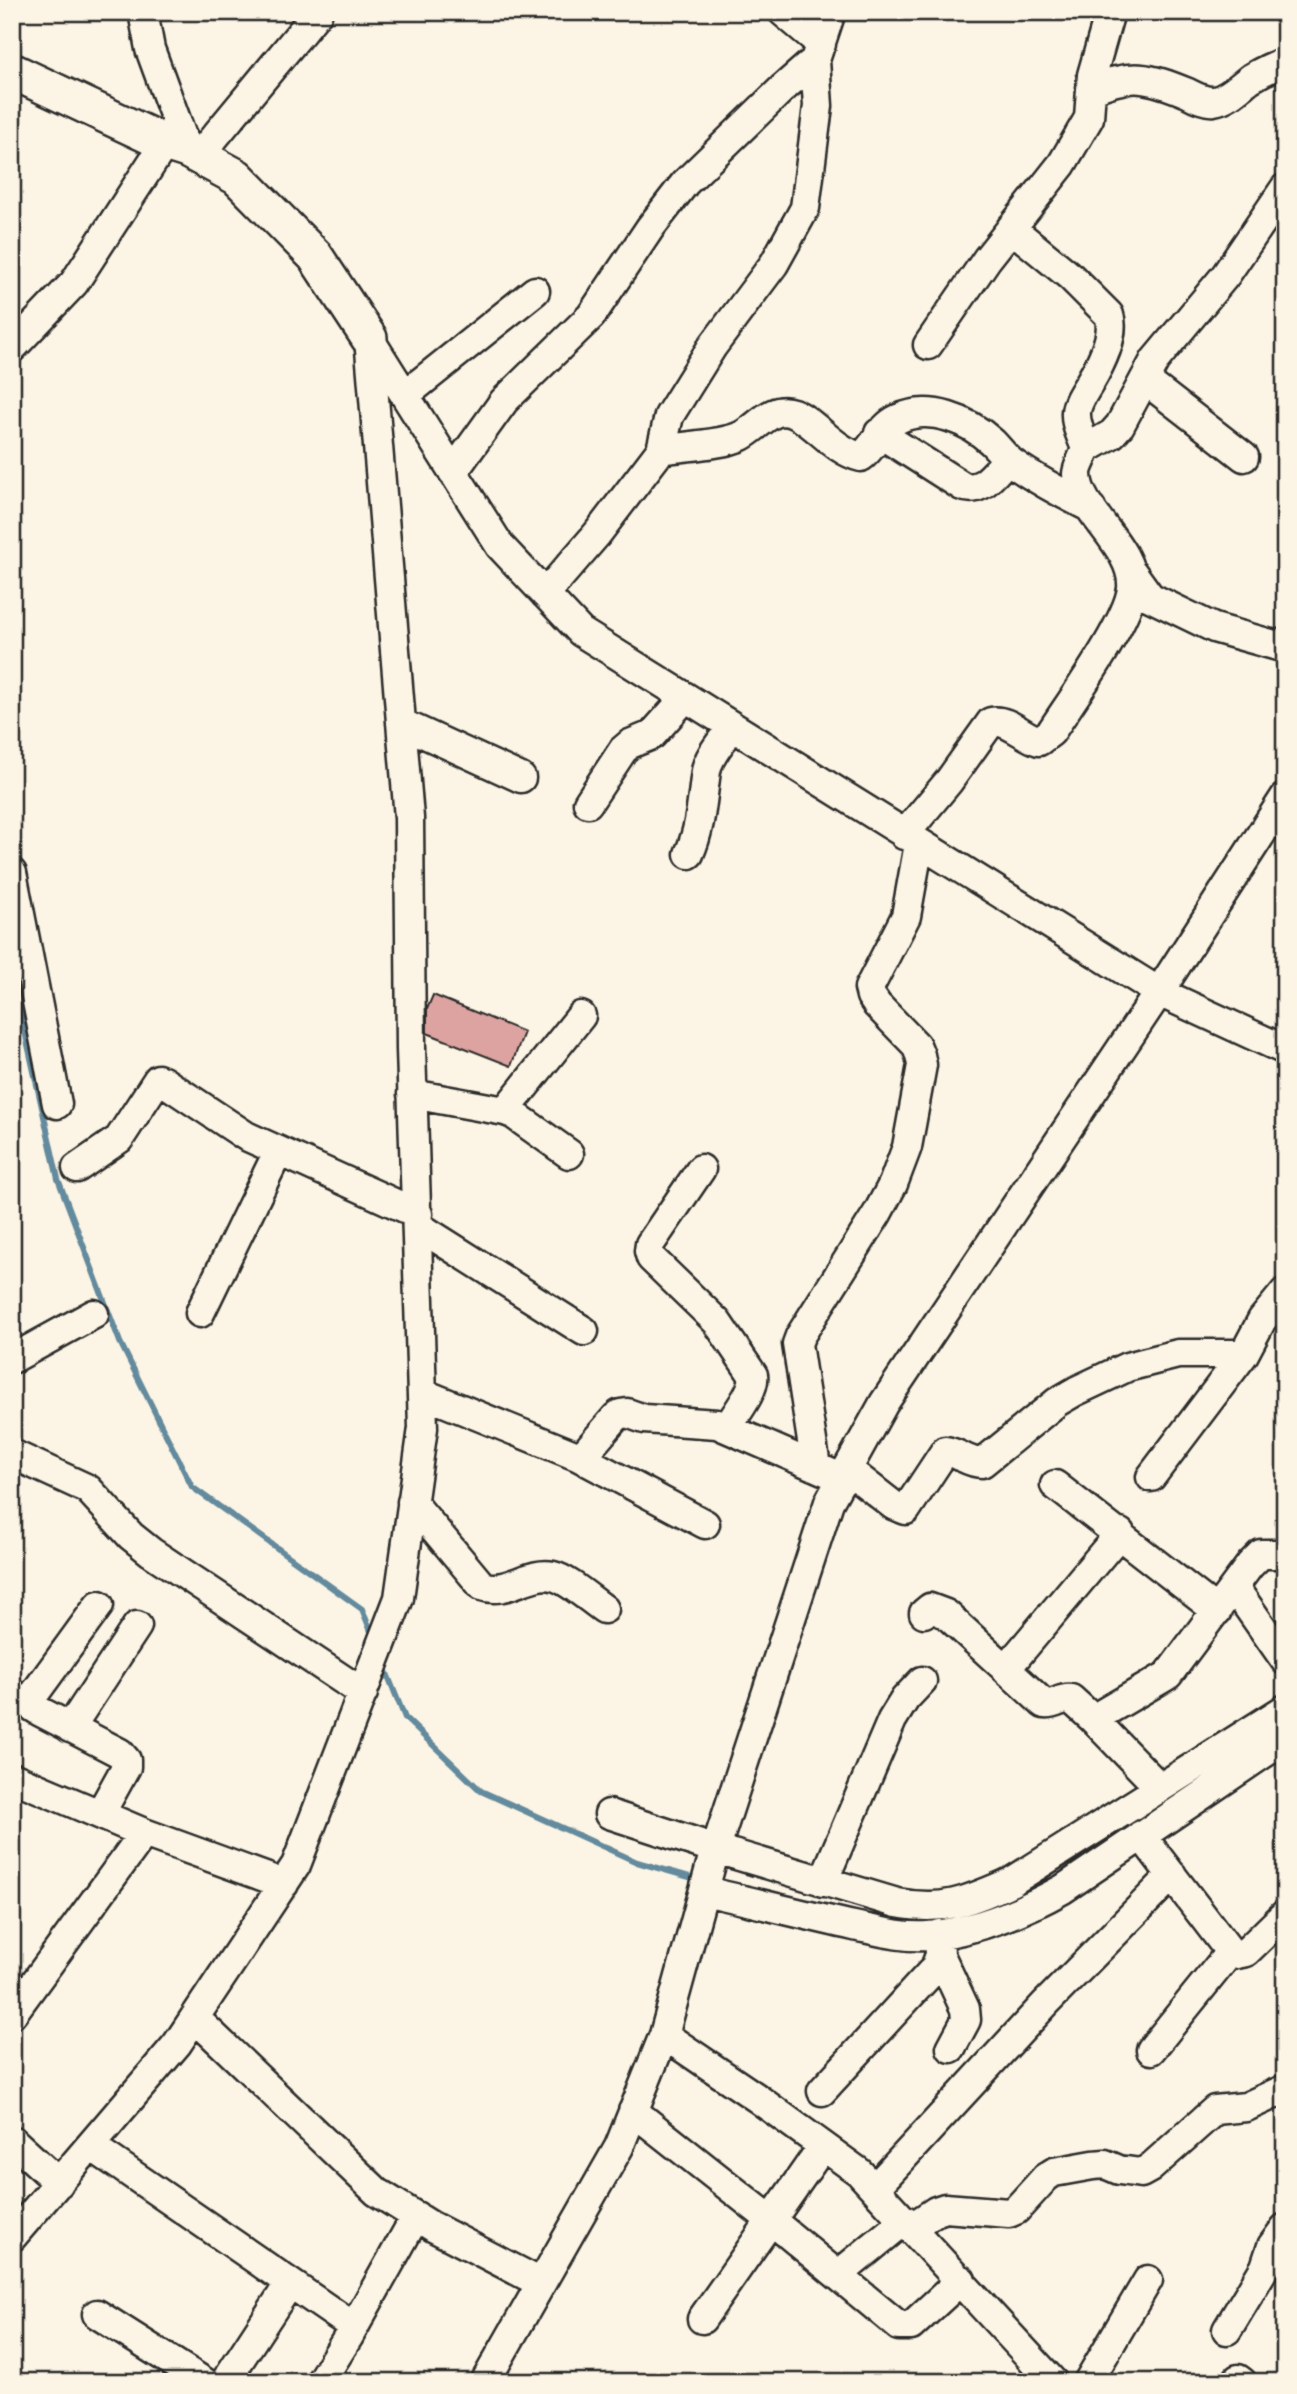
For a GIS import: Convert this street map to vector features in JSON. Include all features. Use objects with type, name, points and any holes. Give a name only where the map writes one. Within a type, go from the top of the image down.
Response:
[{"type":"main road","points":[[12,71],[237,177],[315,256],[369,338]]},
{"type":"street","points":[[143,12],[150,49],[183,150]]},
{"type":"street","points":[[12,348],[74,283],[183,150],[318,12]]},
{"type":"street","points":[[783,12],[818,52]]},
{"type":"street","points":[[545,594],[597,534],[661,450],[669,416],[712,347],[774,264],[805,208],[818,106],[818,52],[831,12]]},
{"type":"street","points":[[928,345],[987,259],[1062,164],[1089,118],[1092,75],[1110,12]]},
{"type":"street","points":[[453,472],[504,401],[591,316],[650,228],[685,183],[818,52]]},
{"type":"street","points":[[1091,90],[1125,78],[1143,78],[1215,101],[1231,93],[1253,76],[1285,62]]},
{"type":"street","points":[[1285,188],[1225,276],[1155,360],[1120,425],[1112,434],[1086,449],[1077,473],[1091,508],[1150,597],[1214,628],[1278,646],[1285,642]]},
{"type":"street","points":[[1011,228],[1072,277],[1109,315],[1111,330],[1097,370],[1076,411],[1086,449]]},
{"type":"street","points":[[405,396],[535,291]]},
{"type":"street","points":[[369,338],[500,546],[581,632],[1159,992],[1285,1050]]},
{"type":"street","points":[[12,2237],[177,2044],[296,1865],[399,1598],[423,1428],[412,1094],[409,818],[369,338]]},
{"type":"street","points":[[1145,380],[1244,457]]},
{"type":"street","points":[[661,450],[725,441],[739,436],[774,412],[784,411],[799,416],[824,436],[860,457],[867,452],[883,428],[914,414],[932,413],[955,418],[975,428],[1008,459],[1053,489],[1091,508]]},
{"type":"street","points":[[879,433],[971,490],[980,487],[1008,459]]},
{"type":"street","points":[[816,1467],[797,1344],[893,1184],[907,1147],[922,1065],[916,1045],[877,1005],[869,988],[910,905],[911,839],[991,722],[1002,722],[1039,741],[1051,732],[1107,644],[1129,600],[1132,572]]},
{"type":"street","points":[[588,803],[623,750],[630,744],[652,735],[685,698]]},
{"type":"street","points":[[401,723],[521,778]]},
{"type":"street","points":[[688,854],[696,839],[706,770],[732,727]]},
{"type":"street","points":[[485,2382],[619,2147],[664,2035],[714,1853],[828,1502],[884,1403],[1159,992],[1285,797]]},
{"type":"street","points":[[12,873],[57,1104]]},
{"type":"street","points":[[505,1111],[581,1016]]},
{"type":"street","points":[[78,1168],[119,1139],[158,1079],[236,1129],[278,1152],[418,1220],[584,1331]]},
{"type":"street","points":[[412,1094],[513,1114],[569,1154]]},
{"type":"street","points":[[200,1313],[278,1152]]},
{"type":"street","points":[[701,1169],[650,1244],[649,1251],[651,1258],[717,1322],[753,1375],[751,1388],[727,1428]]},
{"type":"street","points":[[1151,1477],[1244,1354],[1266,1314],[1285,1292]]},
{"type":"street","points":[[12,1359],[94,1314]]},
{"type":"street","points":[[577,1456],[585,1453],[620,1414],[627,1413],[644,1419],[706,1422],[727,1428],[816,1467],[844,1474],[893,1505],[906,1510],[945,1451],[971,1462],[982,1463],[1057,1402],[1117,1371],[1178,1354],[1244,1354]]},
{"type":"street","points":[[422,1393],[577,1456],[705,1524]]},
{"type":"street","points":[[12,1454],[89,1489],[131,1536],[151,1552],[366,1684]]},
{"type":"street","points":[[1055,1485],[1217,1611]]},
{"type":"street","points":[[412,1502],[482,1586],[499,1588],[552,1575],[604,1609]]},
{"type":"street","points":[[1006,1669],[1119,1533]]},
{"type":"street","points":[[1093,1719],[1168,1675],[1261,1554],[1285,1554]]},
{"type":"street","points":[[1234,1587],[1285,1660]]},
{"type":"street","points":[[99,1605],[20,1700],[120,1753],[126,1760],[126,1767],[100,1814]]},
{"type":"street","points":[[924,1614],[930,1608],[946,1614],[1044,1704],[1071,1699],[1158,1787]]},
{"type":"street","points":[[70,1728],[137,1626]]},
{"type":"street","points":[[823,1881],[892,1720],[905,1699],[922,1681]]},
{"type":"street","points":[[609,1814],[714,1853],[897,1903],[938,1908],[967,1901],[1011,1882],[1285,1709]]},
{"type":"street","points":[[940,1945],[1036,1905],[1063,1889],[1285,1739]]},
{"type":"street","points":[[12,1777],[144,1833],[284,1884]]},
{"type":"street","points":[[12,2014],[144,1833]]},
{"type":"street","points":[[1141,1835],[1227,1944],[1227,1956]]},
{"type":"street","points":[[875,2188],[1046,2003],[1172,1875]]},
{"type":"street","points":[[704,1887],[893,1934],[926,1936],[940,1945],[965,2009],[966,2020],[951,2048]]},
{"type":"street","points":[[1150,2050],[1227,1956],[1246,1952],[1285,1914]]},
{"type":"street","points":[[822,2091],[935,1968],[940,1945]]},
{"type":"street","points":[[195,2018],[377,2192],[433,2227],[541,2283]]},
{"type":"street","points":[[664,2035],[859,2172],[1053,2382]]},
{"type":"street","points":[[838,2275],[908,2224],[936,2211],[945,2208],[1009,2213],[1016,2210],[1054,2172],[1105,2164],[1119,2170],[1141,2173],[1215,2110],[1246,2107],[1285,2089]]},
{"type":"street","points":[[633,2112],[771,2220],[899,2326],[911,2326],[961,2280]]},
{"type":"street","points":[[12,2140],[59,2183]]},
{"type":"street","points":[[91,2146],[354,2326]]},
{"type":"street","points":[[702,2319],[823,2146]]},
{"type":"street","points":[[320,2382],[416,2216]]},
{"type":"street","points":[[1227,2330],[1265,2267],[1272,2246],[1285,2228]]},
{"type":"street","points":[[1088,2382],[1148,2280]]},
{"type":"street","points":[[225,2382],[290,2283]]},
{"type":"street","points":[[97,2314],[204,2382]]},
{"type":"building","points":[[433,995],[524,1032],[511,1066],[427,1033],[427,1009]]},
{"type":"waterway","points":[[12,973],[58,1179],[120,1342],[192,1487],[362,1609],[374,1639]]},
{"type":"waterway","points":[[384,1666],[405,1718],[481,1791],[637,1862],[700,1880]]},
{"type":"waterway","points":[[919,1924],[942,1919]]}]
